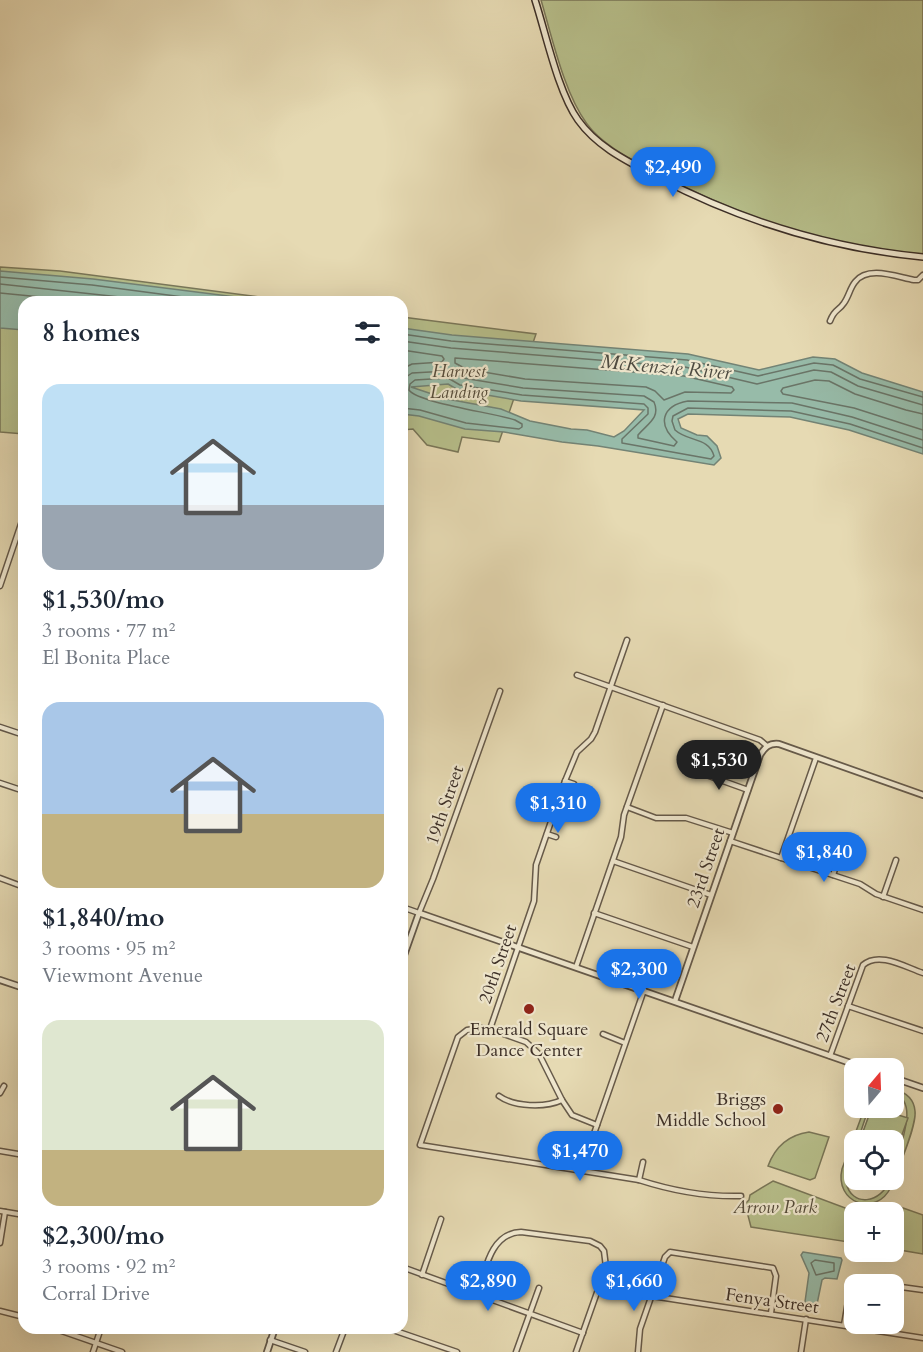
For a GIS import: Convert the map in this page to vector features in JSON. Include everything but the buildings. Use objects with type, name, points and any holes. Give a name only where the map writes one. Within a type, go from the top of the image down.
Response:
[{"type":"main road","points":[[535,0],[570,107],[588,132],[616,155],[682,190],[763,224],[858,249],[923,257]]},
{"type":"street","points":[[830,321],[834,311],[844,303],[852,291],[852,286],[860,277],[868,273],[914,280],[918,280],[923,275]]},
{"type":"street","points":[[0,586],[18,533]]},
{"type":"street","name":"20th Street","points":[[581,1171],[420,1145],[458,1037],[467,1030],[490,1029],[534,902],[536,864],[565,781],[577,752],[595,732],[627,640]]},
{"type":"street","points":[[577,675],[760,740],[767,746],[779,744],[923,795]]},
{"type":"street","name":"19th Street","points":[[408,944],[500,691]]},
{"type":"street","points":[[576,967],[621,837],[627,807],[663,705]]},
{"type":"street","points":[[0,727],[18,732]]},
{"type":"street","name":"23rd Street","points":[[675,1001],[760,755],[767,746]]},
{"type":"street","points":[[781,858],[816,758]]},
{"type":"street","points":[[698,772],[748,790]]},
{"type":"street","points":[[565,781],[574,784]]},
{"type":"street","points":[[0,783],[18,789]]},
{"type":"street","points":[[627,807],[656,818],[686,818],[733,833]]},
{"type":"street","points":[[547,834],[556,837]]},
{"type":"street","points":[[730,841],[860,884],[883,897],[923,910]]},
{"type":"street","points":[[834,875],[844,843]]},
{"type":"street","points":[[883,897],[896,860]]},
{"type":"street","points":[[613,861],[711,895]]},
{"type":"street","points":[[0,878],[18,885]]},
{"type":"street","points":[[408,909],[844,1061]]},
{"type":"street","points":[[594,914],[693,948]]},
{"type":"street","name":"27th Street","points":[[830,1056],[860,971],[868,961],[884,959],[923,973]]},
{"type":"street","points":[[0,980],[18,986]]},
{"type":"street","points":[[644,990],[581,1171],[639,1180],[700,1196],[741,1196]]},
{"type":"street","points":[[848,1006],[923,1031]]},
{"type":"street","points":[[490,1029],[526,1042],[533,1047],[572,1115],[597,1125]]},
{"type":"street","points":[[603,1034],[626,1042]]},
{"type":"street","points":[[904,1081],[923,1088]]},
{"type":"street","points":[[0,1093],[4,1086]]},
{"type":"street","points":[[499,1096],[508,1101],[541,1106],[562,1100]]},
{"type":"street","points":[[0,1151],[18,1154]]},
{"type":"street","points":[[639,1180],[643,1162]]},
{"type":"street","points":[[0,1243],[3,1212],[18,1214]]},
{"type":"street","points":[[422,1275],[441,1219]]},
{"type":"street","points":[[477,1296],[493,1250],[503,1236],[512,1232],[521,1232],[595,1242],[604,1251],[606,1267],[576,1352]]},
{"type":"street","points":[[638,1352],[638,1335],[666,1255],[670,1252],[773,1268],[776,1276],[771,1313]]},
{"type":"street","points":[[408,1270],[583,1333]]},
{"type":"street","points":[[904,1287],[923,1290]]},
{"type":"street","points":[[516,1352],[539,1288]]},
{"type":"street","name":"Fenya Street","points":[[652,1296],[844,1325]]},
{"type":"street","points":[[0,1311],[18,1316]]},
{"type":"street","points":[[801,1352],[806,1319]]},
{"type":"street","points":[[70,1334],[122,1352]]},
{"type":"street","points":[[93,1352],[99,1334]]},
{"type":"street","points":[[267,1352],[272,1334]]},
{"type":"street","points":[[336,1352],[343,1334]]},
{"type":"street","points":[[404,1334],[457,1352]]},
{"type":"street","name":"Fenya Street","points":[[899,1334],[923,1338]]},
{"type":"street","points":[[270,1340],[304,1352]]},
{"type":"green space","points":[[541,0],[923,0],[923,254],[851,244],[780,226],[678,184],[614,148],[587,124],[572,97],[559,64]]},
{"type":"green space","points":[[0,267],[60,271],[252,296],[18,296],[18,434],[0,432]]},
{"type":"green space","name":"Harvest Landing","points":[[408,318],[536,334],[499,442],[462,437],[458,452],[427,445],[413,429],[408,429]]},
{"type":"green space","points":[[904,1094],[913,1103],[915,1118],[904,1153],[907,1118]]},
{"type":"green space","points":[[861,1118],[865,1118],[861,1130],[856,1130]]},
{"type":"green space","points":[[868,1118],[908,1118],[904,1130],[864,1130]]},
{"type":"green space","points":[[809,1132],[829,1137],[815,1178],[810,1180],[768,1166],[774,1153],[783,1143]]},
{"type":"green space","points":[[844,1164],[844,1190],[849,1190],[854,1196],[867,1200],[883,1190],[889,1190],[876,1202],[858,1202],[850,1198],[844,1191],[841,1181]]},
{"type":"green space","name":"Arrow Park","points":[[773,1181],[844,1208],[844,1241],[751,1227],[745,1204],[750,1195]]},
{"type":"green space","points":[[904,1208],[923,1215],[923,1254],[904,1251]]},
{"type":"water","points":[[0,271],[93,279],[228,296],[18,296],[18,330],[0,328]]},
{"type":"water","name":"McKenzie River","points":[[408,329],[452,335],[688,354],[759,370],[813,357],[835,359],[862,373],[923,392],[923,454],[849,430],[790,417],[688,414],[678,419],[681,428],[697,435],[707,436],[717,446],[721,458],[714,465],[504,432],[465,429],[408,415]],"holes":[[[448,384],[458,390],[521,401],[644,410],[624,431],[614,437],[587,430],[530,421],[501,409],[447,399],[411,387]]]},
{"type":"water","points":[[803,1252],[842,1260],[837,1279],[822,1280],[816,1309],[804,1309],[809,1273],[801,1255]]},
{"type":"place","name":"Emerald Square Dance Center","points":[[529,1009]]},
{"type":"place","name":"Briggs Middle School","points":[[778,1109]]}]
